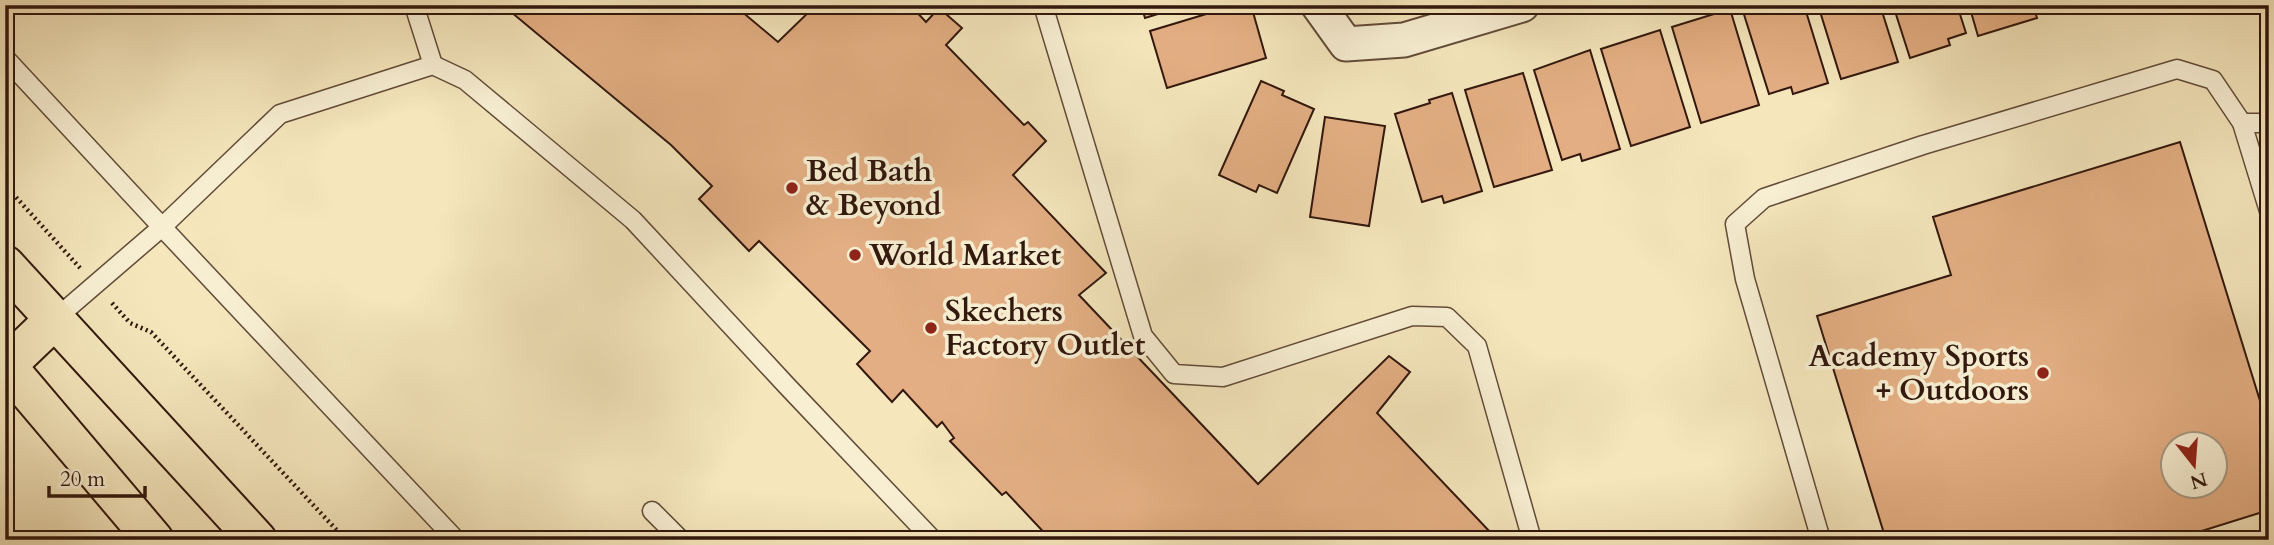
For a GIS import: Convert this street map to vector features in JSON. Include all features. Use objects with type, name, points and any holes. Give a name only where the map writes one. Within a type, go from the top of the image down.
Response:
[{"type":"main road","points":[[5,265],[257,540]]},
{"type":"main road","points":[[54,320],[6,365],[154,540]]},
{"type":"street","points":[[1318,5],[1346,44],[1405,40],[1522,5]]},
{"type":"lane","points":[[414,5],[433,65]]},
{"type":"lane","points":[[1043,5],[1143,336],[1174,374],[1223,377],[1412,316],[1447,317],[1478,346],[1532,540]]},
{"type":"lane","points":[[5,58],[456,540]]},
{"type":"lane","points":[[54,320],[162,227],[280,114],[433,65],[465,80],[633,220],[933,540]]},
{"type":"lane","points":[[1821,540],[1745,279],[1735,223],[1765,198],[1923,145],[2178,69],[2213,80],[2242,123],[2269,211]]},
{"type":"lane","points":[[2242,123],[2269,123]]},
{"type":"lane","points":[[652,512],[681,540]]},
{"type":"path","points":[[5,186],[130,323],[151,332],[346,540]]},
{"type":"building","points":[[487,5],[512,5],[490,14]]},
{"type":"building","points":[[734,5],[778,42],[816,5],[910,5],[926,22],[939,8],[962,28],[946,45],[1024,125],[1028,122],[1046,141],[1013,175],[1106,273],[1079,295],[1258,484],[1389,356],[1410,372],[1377,413],[1492,534],[1486,540],[1051,540],[1006,492],[1002,495],[950,441],[954,438],[942,422],[937,427],[903,390],[892,402],[857,364],[870,351],[759,241],[749,251],[699,199],[712,186],[671,145],[505,7]]},
{"type":"building","points":[[1141,5],[1187,5],[1145,18]]},
{"type":"building","points":[[1236,5],[1251,5],[1266,58],[1167,88],[1150,31]]},
{"type":"building","points":[[1741,5],[1804,5],[1828,83],[1793,94],[1791,87],[1769,94]]},
{"type":"building","points":[[1818,5],[1880,5],[1898,62],[1841,79]]},
{"type":"building","points":[[1893,5],[1957,5],[1966,33],[1948,39],[1950,45],[1910,58]]},
{"type":"building","points":[[1969,5],[2033,5],[2037,18],[1978,36]]},
{"type":"building","points":[[1730,9],[1759,105],[1701,123],[1672,27]]},
{"type":"building","points":[[1660,30],[1690,127],[1631,146],[1601,49]]},
{"type":"building","points":[[1590,50],[1620,149],[1582,161],[1580,154],[1562,160],[1534,70]]},
{"type":"building","points":[[1523,73],[1552,170],[1494,187],[1465,90]]},
{"type":"building","points":[[1261,81],[1284,91],[1282,95],[1314,109],[1277,193],[1259,185],[1256,192],[1219,175]]},
{"type":"building","points":[[1452,93],[1482,191],[1444,203],[1442,196],[1422,202],[1395,114]]},
{"type":"building","points":[[1325,117],[1385,126],[1369,226],[1310,217]]},
{"type":"building","name":"Academy Sports + Outdoors","points":[[2180,142],[2269,430],[2269,510],[2173,540],[1886,540],[1817,316],[1951,275],[1933,217]]},
{"type":"place","name":"Bed Bath & Beyond","points":[[792,188]]},
{"type":"place","name":"World Market","points":[[855,255]]},
{"type":"place","name":"Skechers Factory Outlet","points":[[931,328]]},
{"type":"place","name":"Academy Sports + Outdoors","points":[[2043,373]]}]
